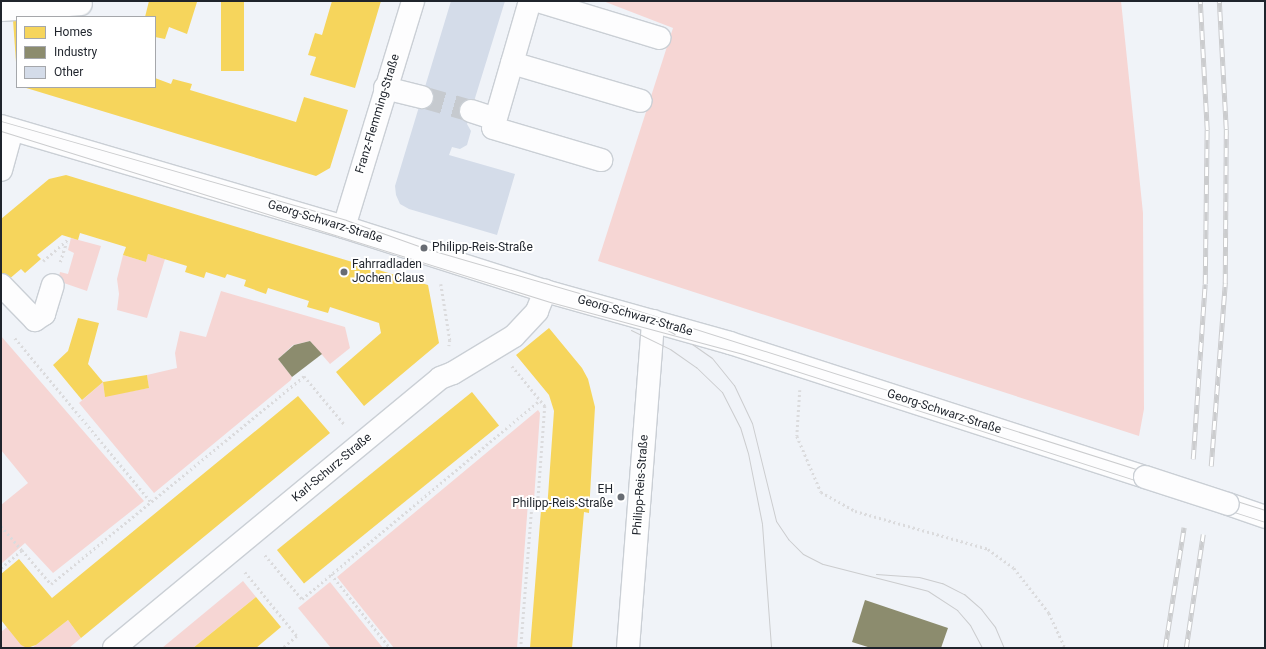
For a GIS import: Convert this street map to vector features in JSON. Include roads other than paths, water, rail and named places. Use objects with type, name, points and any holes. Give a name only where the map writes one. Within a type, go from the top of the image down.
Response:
[{"type":"street","name":"Franz-Flemming-Straße","points":[[344,227],[385,88],[413,1]]},
{"type":"street","points":[[530,1],[493,128],[601,160]]},
{"type":"street","points":[[538,1],[660,38]]},
{"type":"street","points":[[1,10],[81,4]]},
{"type":"street","points":[[512,63],[641,101]]},
{"type":"street","points":[[385,88],[422,97]]},
{"type":"street","points":[[471,111],[495,119]]},
{"type":"street","points":[[1,170],[6,128]]},
{"type":"street","name":"Georg-Schwarz-Straße","points":[[6,128],[344,227],[545,291],[653,321],[801,366],[1265,517]]},
{"type":"street","points":[[1,285],[35,320],[44,314],[53,285]]},
{"type":"street","name":"Karl-Schurz-Straße","points":[[114,648],[440,378],[453,373],[514,336],[537,311],[545,291]]},
{"type":"street","name":"Philipp-Reis-Straße","points":[[628,648],[653,321]]},
{"type":"tunnel","points":[[422,97],[471,111]]},
{"type":"tram line","points":[[1,121],[346,220],[424,248],[617,304],[1265,510]]},
{"type":"tram line","points":[[1,131],[550,302],[743,354],[1265,522]]},
{"type":"tram line","points":[[644,317],[675,334]]},
{"type":"tram line","points":[[631,330],[670,349],[696,367],[722,392],[740,427],[748,453],[762,524],[771,648]]},
{"type":"tram line","points":[[692,344],[712,358],[734,385],[752,423],[776,521],[788,539],[803,554],[823,564],[928,591],[957,610],[970,625],[982,648]]},
{"type":"tram line","points":[[876,574],[919,577],[942,583],[964,594],[981,609],[995,627],[1004,648]]},
{"type":"railway","points":[[1193,459],[1205,284],[1207,130],[1200,1]]},
{"type":"railway","points":[[1211,466],[1225,283],[1226,129],[1219,1]]},
{"type":"railway","points":[[1165,648],[1184,527]]},
{"type":"railway","points":[[1186,648],[1203,534]]},
{"type":"place","name":"Philipp-Reis-Straße","points":[[424,248]]},
{"type":"place","name":"Fahrradladen Jochen Claus","points":[[344,272]]},
{"type":"place","name":"EH Philipp-Reis-Straße","points":[[621,497]]}]
